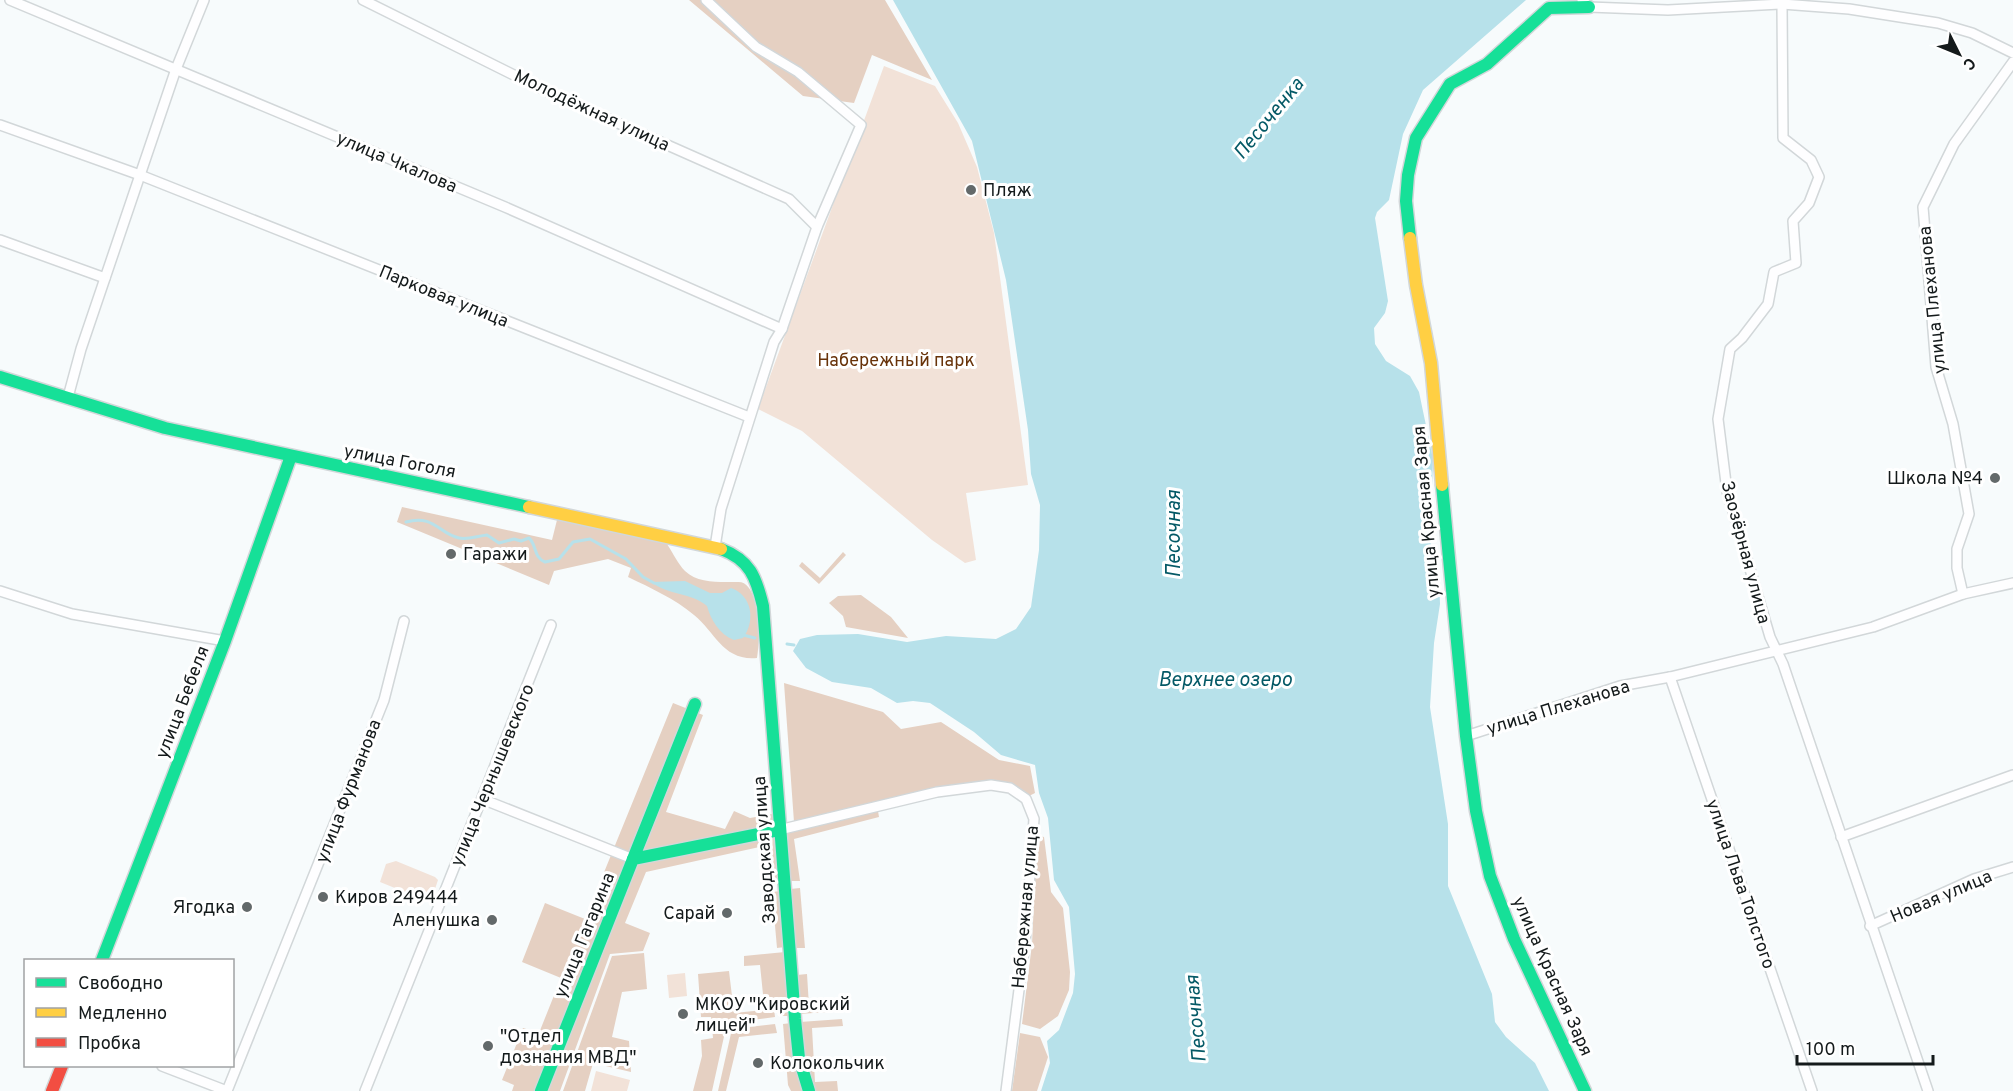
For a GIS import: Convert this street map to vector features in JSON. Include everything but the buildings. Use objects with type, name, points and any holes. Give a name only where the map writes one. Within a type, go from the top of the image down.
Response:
[{"type":"street","name":"улица Чкалова","points":[[10,0],[505,207],[782,329]]},
{"type":"street","points":[[68,398],[105,278],[176,69],[204,0]]},
{"type":"street","name":"Молодёжная улица","points":[[363,0],[550,93],[789,199],[817,227]]},
{"type":"street","points":[[706,0],[756,47],[798,72],[861,125],[817,227],[782,329],[774,342],[748,417],[721,509],[715,547]]},
{"type":"street","points":[[1585,4],[1668,10],[1782,4],[1849,9],[1938,23],[1972,33],[2013,53]]},
{"type":"street","name":"улица Красная Заря","points":[[1585,4],[1549,8],[1487,64],[1450,84],[1416,138],[1408,175],[1406,201],[1416,285],[1431,363],[1466,736],[1476,811],[1490,876],[1514,939],[1585,1091]]},
{"type":"street","name":"Заозёрная улица","points":[[1782,4],[1783,138],[1811,160],[1819,177],[1809,203],[1793,221],[1796,263],[1774,272],[1768,304],[1742,338],[1730,349],[1718,419],[1727,491],[1770,638],[1777,651],[1842,837],[1870,926],[1928,1091]]},
{"type":"street","name":"улица Плеханова","points":[[1963,594],[1957,568],[1957,549],[1969,514],[1953,424],[1936,367],[1923,207],[1953,144],[2013,62]]},
{"type":"street","name":"Парковая улица","points":[[0,125],[140,175],[748,417]]},
{"type":"street","points":[[0,240],[105,278]]},
{"type":"street","name":"улица Гоголя","points":[[0,377],[163,427],[715,547],[740,555],[752,568],[763,606]]},
{"type":"street","name":"улица Бебеля","points":[[102,959],[225,641],[291,456]]},
{"type":"street","name":"улица Плеханова","points":[[1466,736],[1620,686],[1670,677],[1873,627],[1963,594],[2013,583]]},
{"type":"street","points":[[0,591],[72,614],[225,641]]},
{"type":"street","name":"Заводская улица","points":[[763,606],[799,1058],[809,1091]]},
{"type":"street","name":"улица Фурманова","points":[[227,1091],[381,708],[404,621]]},
{"type":"street","name":"улица Чернышевского","points":[[365,1091],[551,625]]},
{"type":"street","name":"улица Льва Толстого","points":[[1670,677],[1812,1091]]},
{"type":"street","name":"улица Гагарина","points":[[542,1091],[694,704]]},
{"type":"street","points":[[1842,837],[2013,775]]},
{"type":"street","name":"Набережная улица","points":[[780,830],[937,792],[991,784],[1010,788],[1026,799],[1034,819],[1025,943],[1006,1091]]},
{"type":"street","points":[[482,799],[633,859]]},
{"type":"street","name":"улица Гагарина","points":[[633,859],[780,830]]},
{"type":"street","name":"Новая улица","points":[[1870,926],[1974,879],[2013,867]]},
{"type":"street","points":[[52,1091],[61,1067]]},
{"type":"street","points":[[167,1067],[227,1091]]},
{"type":"green space","name":"Набережный парк","points":[[884,66],[935,86],[958,123],[977,167],[994,233],[1028,485],[966,493],[976,560],[965,563],[932,540],[802,431],[758,409]]},
{"type":"green space","points":[[396,861],[438,880],[432,898],[422,899],[380,882],[386,864]]},
{"type":"green space","points":[[685,973],[687,996],[669,998],[667,975]]},
{"type":"green space","points":[[596,1071],[630,1080],[627,1091],[591,1091]]},
{"type":"shaded area","points":[[689,0],[885,0],[932,80],[872,55],[854,103],[803,96]]},
{"type":"shaded area","points":[[402,507],[552,540],[557,520],[667,544],[680,565],[690,575],[711,581],[746,584],[751,591],[757,614],[759,640],[757,658],[745,658],[728,650],[687,609],[628,577],[631,568],[608,559],[554,571],[549,585],[397,522]]},
{"type":"shaded area","points":[[843,552],[846,555],[819,584],[799,566],[802,562],[820,578]]},
{"type":"shaded area","points":[[861,595],[891,617],[908,638],[846,627],[843,616],[829,603],[838,596]]},
{"type":"shaded area","points":[[784,683],[883,712],[901,729],[941,722],[999,760],[1030,766],[1035,793],[1029,796],[1011,784],[991,780],[940,787],[794,822]]},
{"type":"shaded area","points":[[673,703],[703,715],[666,812],[725,829],[734,811],[750,818],[772,814],[779,882],[772,883],[764,846],[646,872],[625,923],[650,933],[643,951],[610,954],[560,1091],[512,1091],[514,1085],[502,1080],[523,1028],[539,1033],[561,978],[522,962],[545,903],[585,919]]},
{"type":"shaded area","points":[[878,811],[879,817],[794,839],[800,881],[789,881],[784,834]]},
{"type":"shaded area","points":[[1044,837],[1051,892],[1063,908],[1070,972],[1069,990],[1058,1016],[1040,1029],[1022,1024],[1032,944],[1037,838]]},
{"type":"shaded area","points":[[800,888],[805,948],[796,948],[790,889]]},
{"type":"shaded area","points":[[781,891],[785,947],[777,948],[772,892]]},
{"type":"shaded area","points":[[785,952],[790,1016],[782,1016],[780,1003],[764,1004],[760,965],[744,966],[744,956]]},
{"type":"shaded area","points":[[644,953],[647,989],[622,992],[612,1037],[629,1041],[631,1072],[593,1063],[585,1091],[563,1091],[612,956]]},
{"type":"shaded area","points":[[729,971],[734,1013],[774,1009],[775,1017],[727,1023],[712,1091],[693,1091],[702,1056],[701,1040],[713,1038],[711,1017],[701,1017],[698,974]]},
{"type":"shaded area","points":[[807,974],[809,1006],[842,1003],[842,1011],[799,1014],[797,975]]},
{"type":"shaded area","points":[[842,1019],[843,1026],[812,1028],[815,1082],[837,1081],[838,1091],[814,1091],[803,1058],[800,1022]]},
{"type":"shaded area","points":[[791,1023],[804,1091],[791,1091],[788,1085],[783,1024]]},
{"type":"shaded area","points":[[775,1024],[777,1033],[739,1037],[726,1091],[718,1091],[732,1029]]},
{"type":"shaded area","points":[[1020,1033],[1040,1037],[1048,1057],[1037,1091],[1012,1091]]},
{"type":"water","name":"Верхнее озеро","points":[[893,0],[1526,0],[1423,90],[1403,134],[1389,200],[1377,212],[1375,218],[1388,301],[1385,313],[1374,328],[1375,344],[1386,361],[1410,376],[1419,392],[1433,459],[1432,490],[1426,525],[1439,577],[1440,604],[1434,643],[1430,707],[1448,824],[1448,886],[1492,994],[1495,1022],[1506,1037],[1535,1063],[1549,1091],[1041,1091],[1050,1063],[1047,1041],[1059,1030],[1073,993],[1075,974],[1069,907],[1054,880],[1048,818],[1039,793],[1035,765],[1001,755],[974,732],[930,703],[913,701],[897,703],[871,688],[832,682],[806,668],[793,651],[800,639],[817,635],[858,634],[907,642],[946,636],[996,639],[1016,629],[1031,607],[1039,550],[1040,505],[1031,474],[1028,430],[1006,280],[972,141]]},
{"type":"water","points":[[685,581],[710,593],[722,593],[731,588],[744,596],[750,609],[750,624],[743,638],[734,640],[724,634],[713,621],[707,606],[701,602],[651,582]]},
{"type":"waterway","points":[[406,522],[415,520],[430,522],[452,536],[469,538],[487,535],[499,543],[529,538],[537,554],[545,562],[559,559],[573,542],[590,539],[626,559],[643,577],[654,583]]},
{"type":"waterway","points":[[743,635],[755,638]]},
{"type":"waterway","points":[[787,644],[794,645]]},
{"type":"traffic: fast","points":[[1410,238],[1406,201],[1408,175],[1416,138],[1450,84],[1487,64],[1549,8],[1589,7]]},
{"type":"traffic: fast","points":[[0,377],[165,428],[529,507]]},
{"type":"traffic: fast","points":[[102,959],[225,641],[291,456]]},
{"type":"traffic: fast","points":[[1442,485],[1466,736],[1476,811],[1490,876],[1514,939],[1585,1091]]},
{"type":"traffic: fast","points":[[721,549],[731,553],[745,564],[758,586],[763,606],[795,1019],[799,1058],[809,1091]]},
{"type":"traffic: fast","points":[[633,859],[695,704]]},
{"type":"traffic: fast","points":[[541,1091],[633,859],[779,830]]},
{"type":"traffic: slow","points":[[1410,238],[1416,285],[1431,363],[1442,485]]},
{"type":"traffic: slow","points":[[529,507],[721,549]]},
{"type":"traffic: jam","points":[[52,1091],[62,1067]]},
{"type":"place","name":"Пляж","points":[[971,190]]},
{"type":"place","name":"Школа №4","points":[[1995,478]]},
{"type":"place","name":"Гаражи","points":[[451,554]]},
{"type":"place","name":"Киров 249444","points":[[323,897]]},
{"type":"place","name":"Ягодка","points":[[247,907]]},
{"type":"place","name":"Сарай","points":[[727,913]]},
{"type":"place","name":"Аленушка","points":[[492,920]]},
{"type":"place","name":"МКОУ \"Кировский лицей\"","points":[[683,1014]]},
{"type":"place","name":"\"Отдел дознания МВД\"","points":[[488,1046]]},
{"type":"place","name":"Колокольчик","points":[[758,1063]]},
{"type":"water label","name":"Песоченка","points":[[1268,118]]},
{"type":"water label","name":"Песочная","points":[[1173,534]]},
{"type":"water label","name":"Песочная","points":[[1195,1019]]}]
